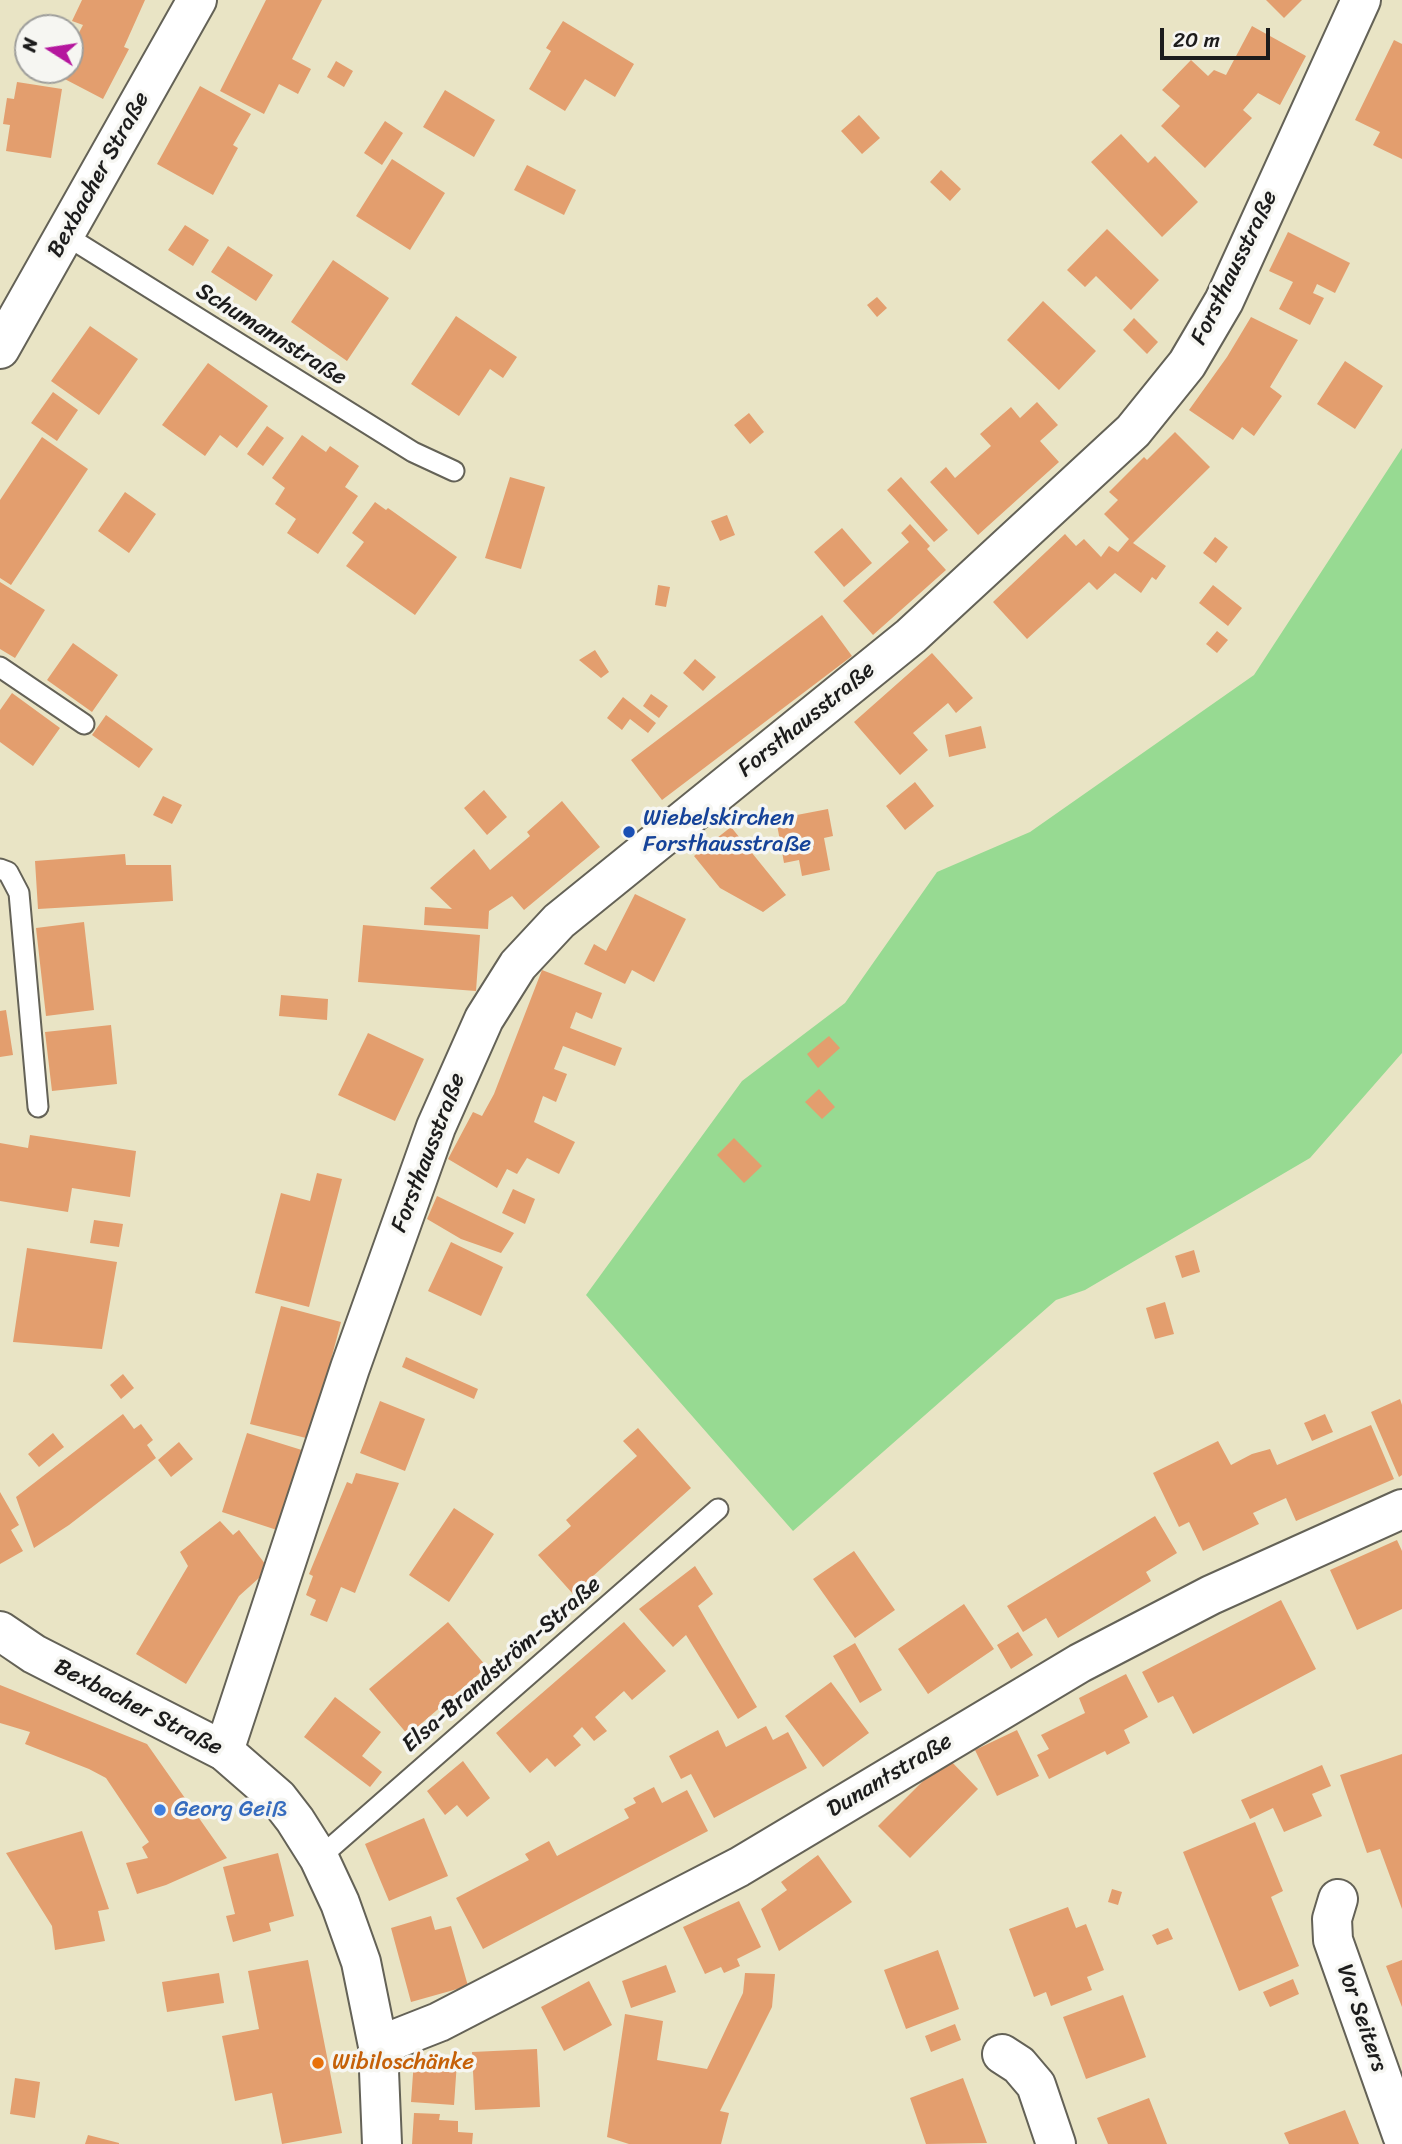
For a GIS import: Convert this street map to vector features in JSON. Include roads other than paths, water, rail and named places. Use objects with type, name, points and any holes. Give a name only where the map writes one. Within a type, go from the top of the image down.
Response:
[{"type":"street","name":"Bexbacher Straße","points":[[0,349],[197,0]]},
{"type":"street","name":"Forsthausstraße","points":[[224,1751],[350,1368],[436,1127],[484,1019],[518,965],[559,921],[911,636],[1133,431],[1186,364],[1224,301],[1361,0]]},
{"type":"street","name":"Dunantstraße","points":[[378,2046],[439,2022],[739,1867],[1080,1663],[1211,1595],[1402,1509]]},
{"type":"street","name":"Bexbacher Straße","points":[[0,1631],[34,1654],[224,1751],[278,1798],[295,1820],[319,1857],[340,1903],[361,1962],[378,2046],[382,2144]]},
{"type":"street","name":"Vor Seiters","points":[[1338,1899],[1332,1919],[1333,1940],[1402,2135]]},
{"type":"street","points":[[1002,2054],[1019,2066],[1036,2084],[1056,2144]]},
{"type":"lane","name":"Schumannstraße","points":[[65,235],[413,452],[454,471]]},
{"type":"lane","points":[[0,667],[84,724]]},
{"type":"lane","points":[[0,869],[8,872],[19,894],[38,1107]]},
{"type":"lane","name":"Elsa-Brandström-Straße","points":[[319,1857],[718,1509]]},
{"type":"place","name":"Wiebelskirchen Forsthausstraße","points":[[629,832]]},
{"type":"place","name":"Georg Geiß","points":[[160,1810]]},
{"type":"place","name":"Wibiloschänke","points":[[318,2063]]}]
